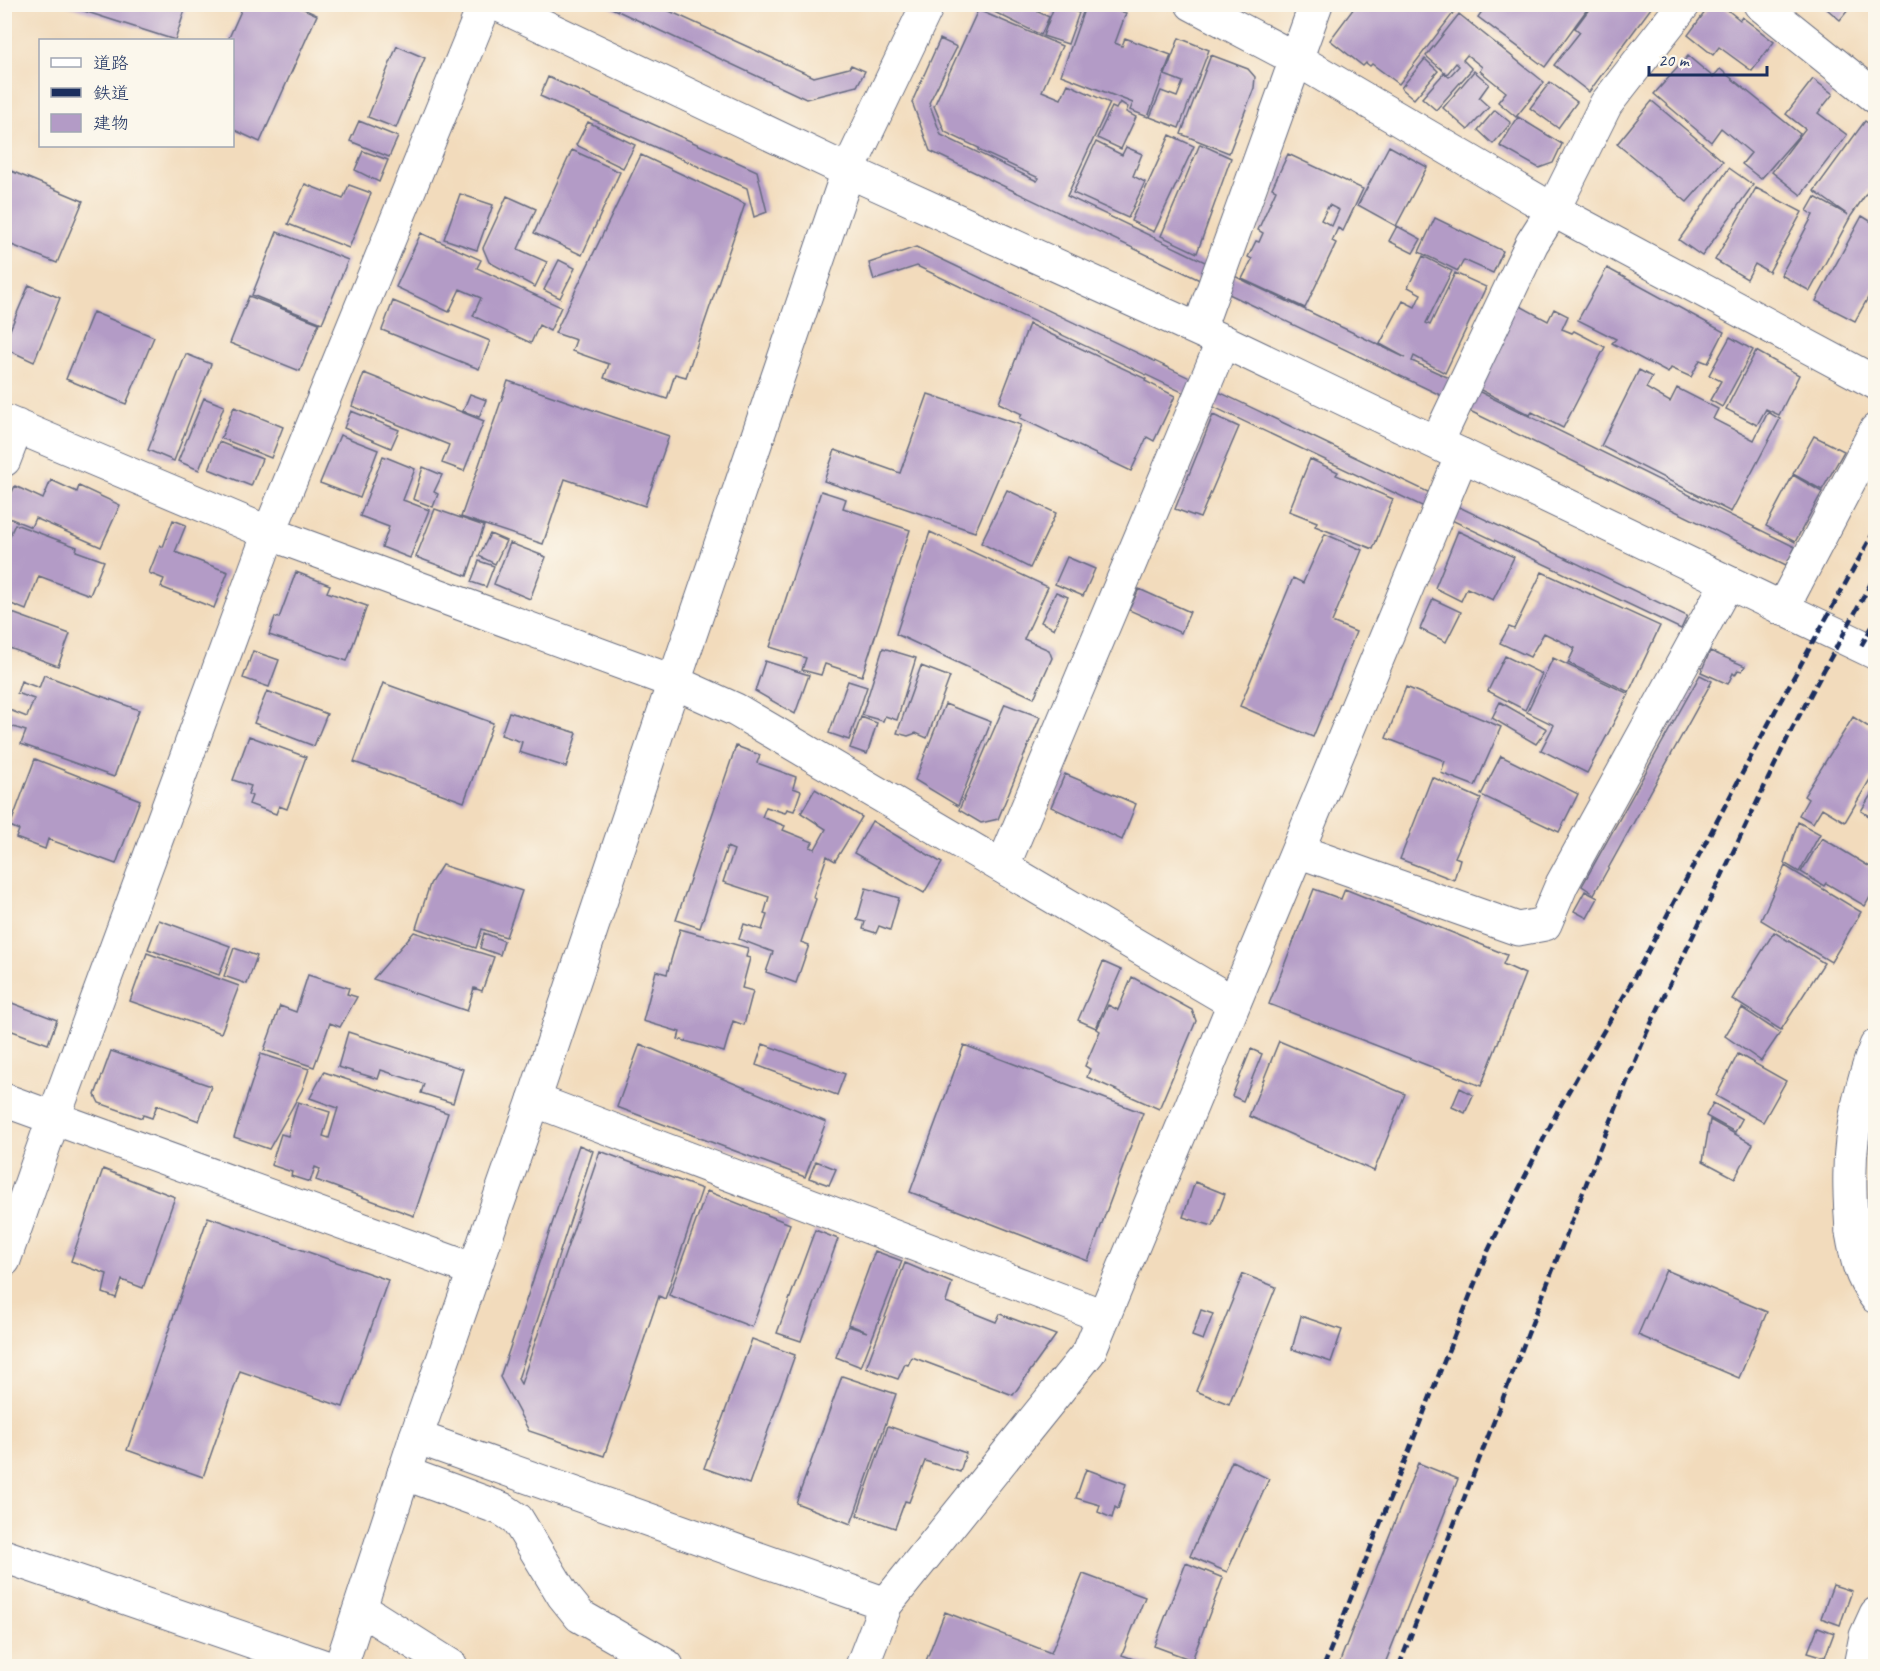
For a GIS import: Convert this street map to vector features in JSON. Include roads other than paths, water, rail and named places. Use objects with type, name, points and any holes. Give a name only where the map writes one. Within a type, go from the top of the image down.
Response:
[{"type":"street","points":[[4,1260],[54,1117],[269,533],[485,4]]},
{"type":"street","points":[[497,4],[848,171],[1211,335],[1875,653]]},
{"type":"street","points":[[341,1666],[416,1437],[534,1100],[848,171],[928,4]]},
{"type":"street","points":[[1192,4],[1296,59],[1553,210],[1875,383]]},
{"type":"street","points":[[1004,866],[1211,335],[1296,59],[1316,4]]},
{"type":"street","points":[[862,1666],[886,1604],[1089,1352],[1298,851],[1450,449],[1532,243],[1553,210],[1606,104],[1684,4]]},
{"type":"street","points":[[1760,4],[1875,97]]},
{"type":"street","points":[[4,460],[11,423],[269,533],[674,682],[736,710],[1234,1003]]},
{"type":"street","points":[[1782,609],[1875,430]]},
{"type":"street","points":[[1298,851],[1518,929],[1545,924],[1562,884],[1727,583]]},
{"type":"street","points":[[1875,1046],[1866,1072],[1855,1123],[1850,1169],[1864,1236],[1857,1262],[1865,1283],[1875,1297]]},
{"type":"street","points":[[4,1100],[474,1270]]},
{"type":"street","points":[[534,1100],[1103,1316]]},
{"type":"street","points":[[416,1437],[886,1604]]},
{"type":"street","points":[[404,1473],[502,1509],[517,1519],[563,1595],[580,1616],[668,1666]]},
{"type":"street","points":[[4,1556],[322,1666]]},
{"type":"street","points":[[361,1609],[452,1666]]},
{"type":"street","points":[[1860,1666],[1866,1636],[1875,1614]]},
{"type":"railway","points":[[1324,1666],[1486,1255],[1559,1108],[1628,989],[1780,702],[1876,528]]},
{"type":"railway","points":[[1399,1666],[1647,1032],[1792,729],[1876,574]]},
{"type":"railway","points":[[1861,646],[1876,620]]}]
